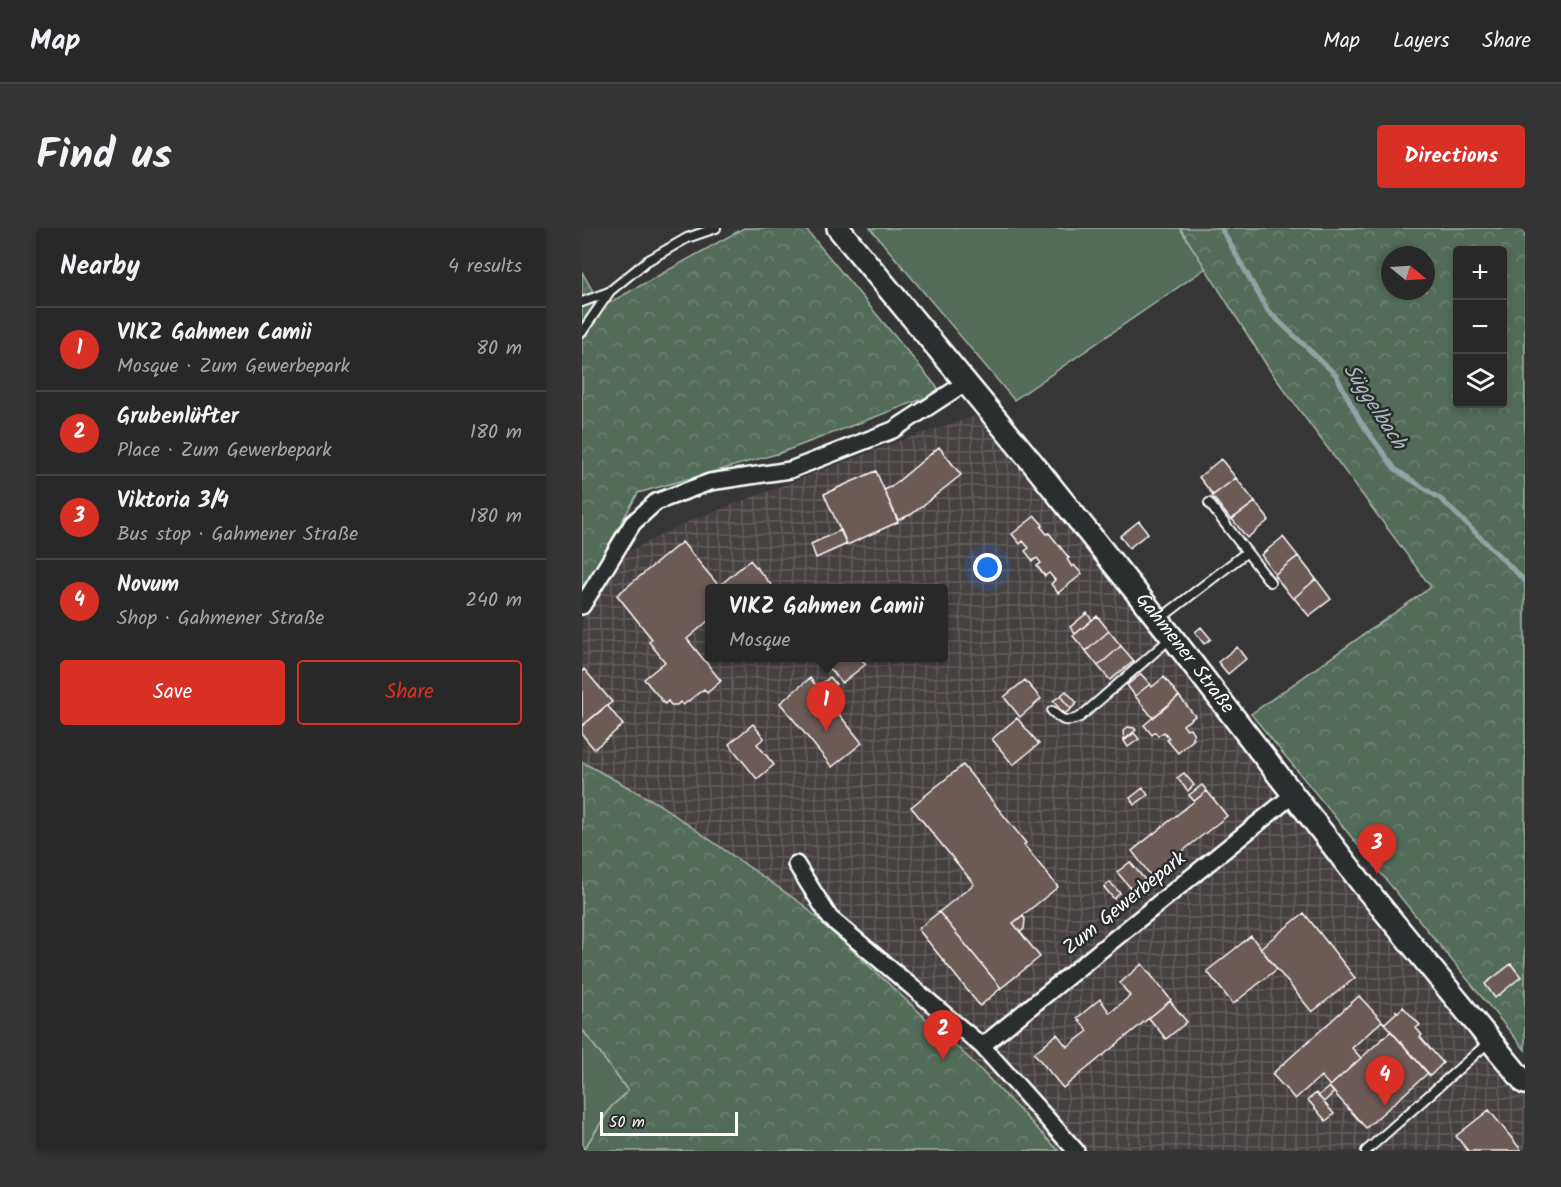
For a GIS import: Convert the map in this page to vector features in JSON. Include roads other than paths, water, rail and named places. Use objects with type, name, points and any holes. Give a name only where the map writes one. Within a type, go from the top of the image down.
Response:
[{"type":"main road","name":"Gahmener Straße","points":[[838,228],[1035,466],[1172,637],[1363,885],[1525,1083]]},
{"type":"street","points":[[582,606],[633,523],[656,502],[710,482],[790,470],[893,430],[965,382]]},
{"type":"street","name":"Zum Gewerbepark","points":[[982,1046],[1293,794]]},
{"type":"street","points":[[796,864],[830,918],[982,1046],[1076,1151]]},
{"type":"lane","points":[[582,332],[610,291],[647,261],[687,238],[716,228]]},
{"type":"lane","points":[[582,302],[610,291]]},
{"type":"lane","points":[[1209,503],[1270,582]]},
{"type":"lane","points":[[1157,621],[1247,552]]},
{"type":"lane","points":[[1052,711],[1062,720],[1070,722],[1080,717],[1172,637]]},
{"type":"lane","points":[[1366,1151],[1490,1041]]},
{"type":"waterway","name":"Süggelbach","points":[[1221,228],[1268,311],[1336,375],[1360,421],[1395,469],[1442,500],[1525,581]]},
{"type":"place","name":"VIKZ Gahmen Camii","points":[[826,731]]},
{"type":"place","name":"Viktoria 3/4","points":[[1377,874]]},
{"type":"place","name":"Grubenlüfter","points":[[943,1060]]},
{"type":"place","name":"Novum","points":[[1385,1106]]}]
